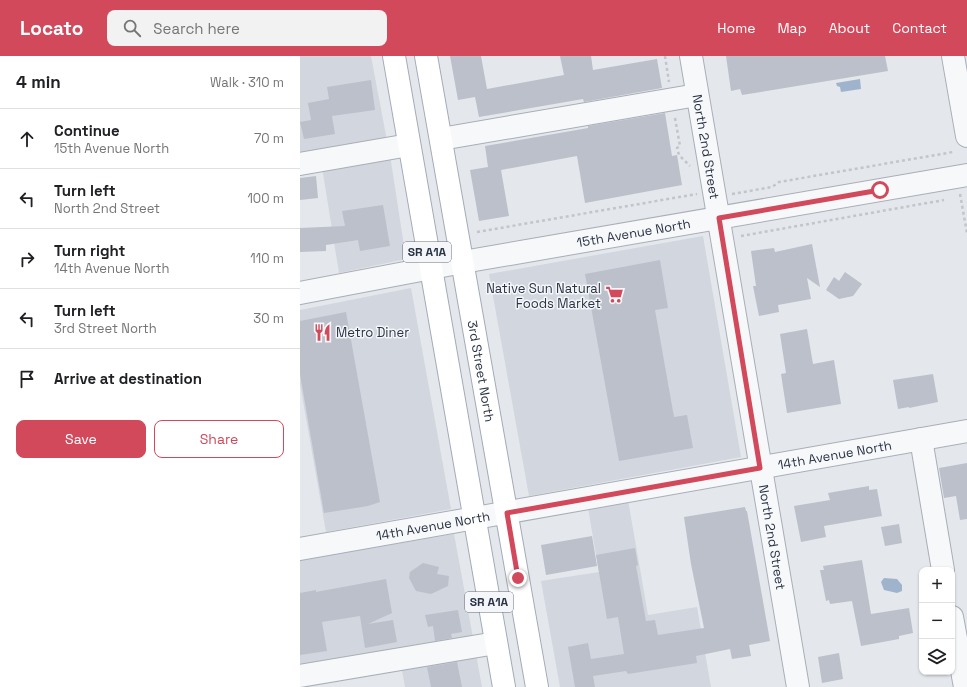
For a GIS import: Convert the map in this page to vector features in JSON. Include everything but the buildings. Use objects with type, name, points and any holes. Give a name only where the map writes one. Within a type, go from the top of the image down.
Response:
[{"type":"main road","name":"SR A1A","points":[[394,56],[504,687]]},
{"type":"main road","name":"3rd Street North","points":[[426,56],[537,687]]},
{"type":"street","name":"North 2nd Street","points":[[691,56],[710,203],[723,241],[798,687]]},
{"type":"street","points":[[953,56],[967,136]]},
{"type":"street","points":[[441,139],[697,95]]},
{"type":"street","points":[[300,164],[409,145]]},
{"type":"street","name":"15th Avenue North","points":[[300,293],[463,262],[710,203],[967,175]]},
{"type":"street","name":"14th Avenue North","points":[[300,549],[967,431]]},
{"type":"street","points":[[922,439],[943,567]]},
{"type":"street","points":[[955,633],[965,687]]},
{"type":"street","points":[[300,676],[496,643]]},
{"type":"path","points":[[477,232],[710,203],[772,187],[778,182],[953,152]]},
{"type":"path","points":[[954,198],[961,197]]},
{"type":"path","points":[[723,241],[737,239],[738,236],[948,199]]},
{"type":"shaded area","points":[[300,56],[371,56],[387,141],[300,157]]},
{"type":"shaded area","points":[[390,155],[406,259],[339,273],[322,167]]},
{"type":"shaded area","points":[[703,236],[741,457],[529,496],[489,274]]},
{"type":"shaded area","points":[[411,288],[451,509],[326,532],[300,384],[300,310]]},
{"type":"shaded area","points":[[628,500],[648,615],[697,607],[711,687],[560,687],[541,581],[599,572],[588,508]]},
{"type":"shaded area","points":[[454,534],[482,687],[405,687],[401,665],[300,681],[300,560]]},
{"type":"water","points":[[860,79],[861,89],[841,92],[840,87],[837,86],[836,83]]},
{"type":"water","points":[[884,578],[897,579],[902,585],[902,591],[897,593],[884,590],[881,582]]},
{"type":"place","name":"Native Sun Natural Foods Market","points":[[614,295]]},
{"type":"place","name":"Metro Diner","points":[[323,332]]},
{"type":"route","points":[[518,578],[507,513],[760,468],[719,218],[880,190]]}]
